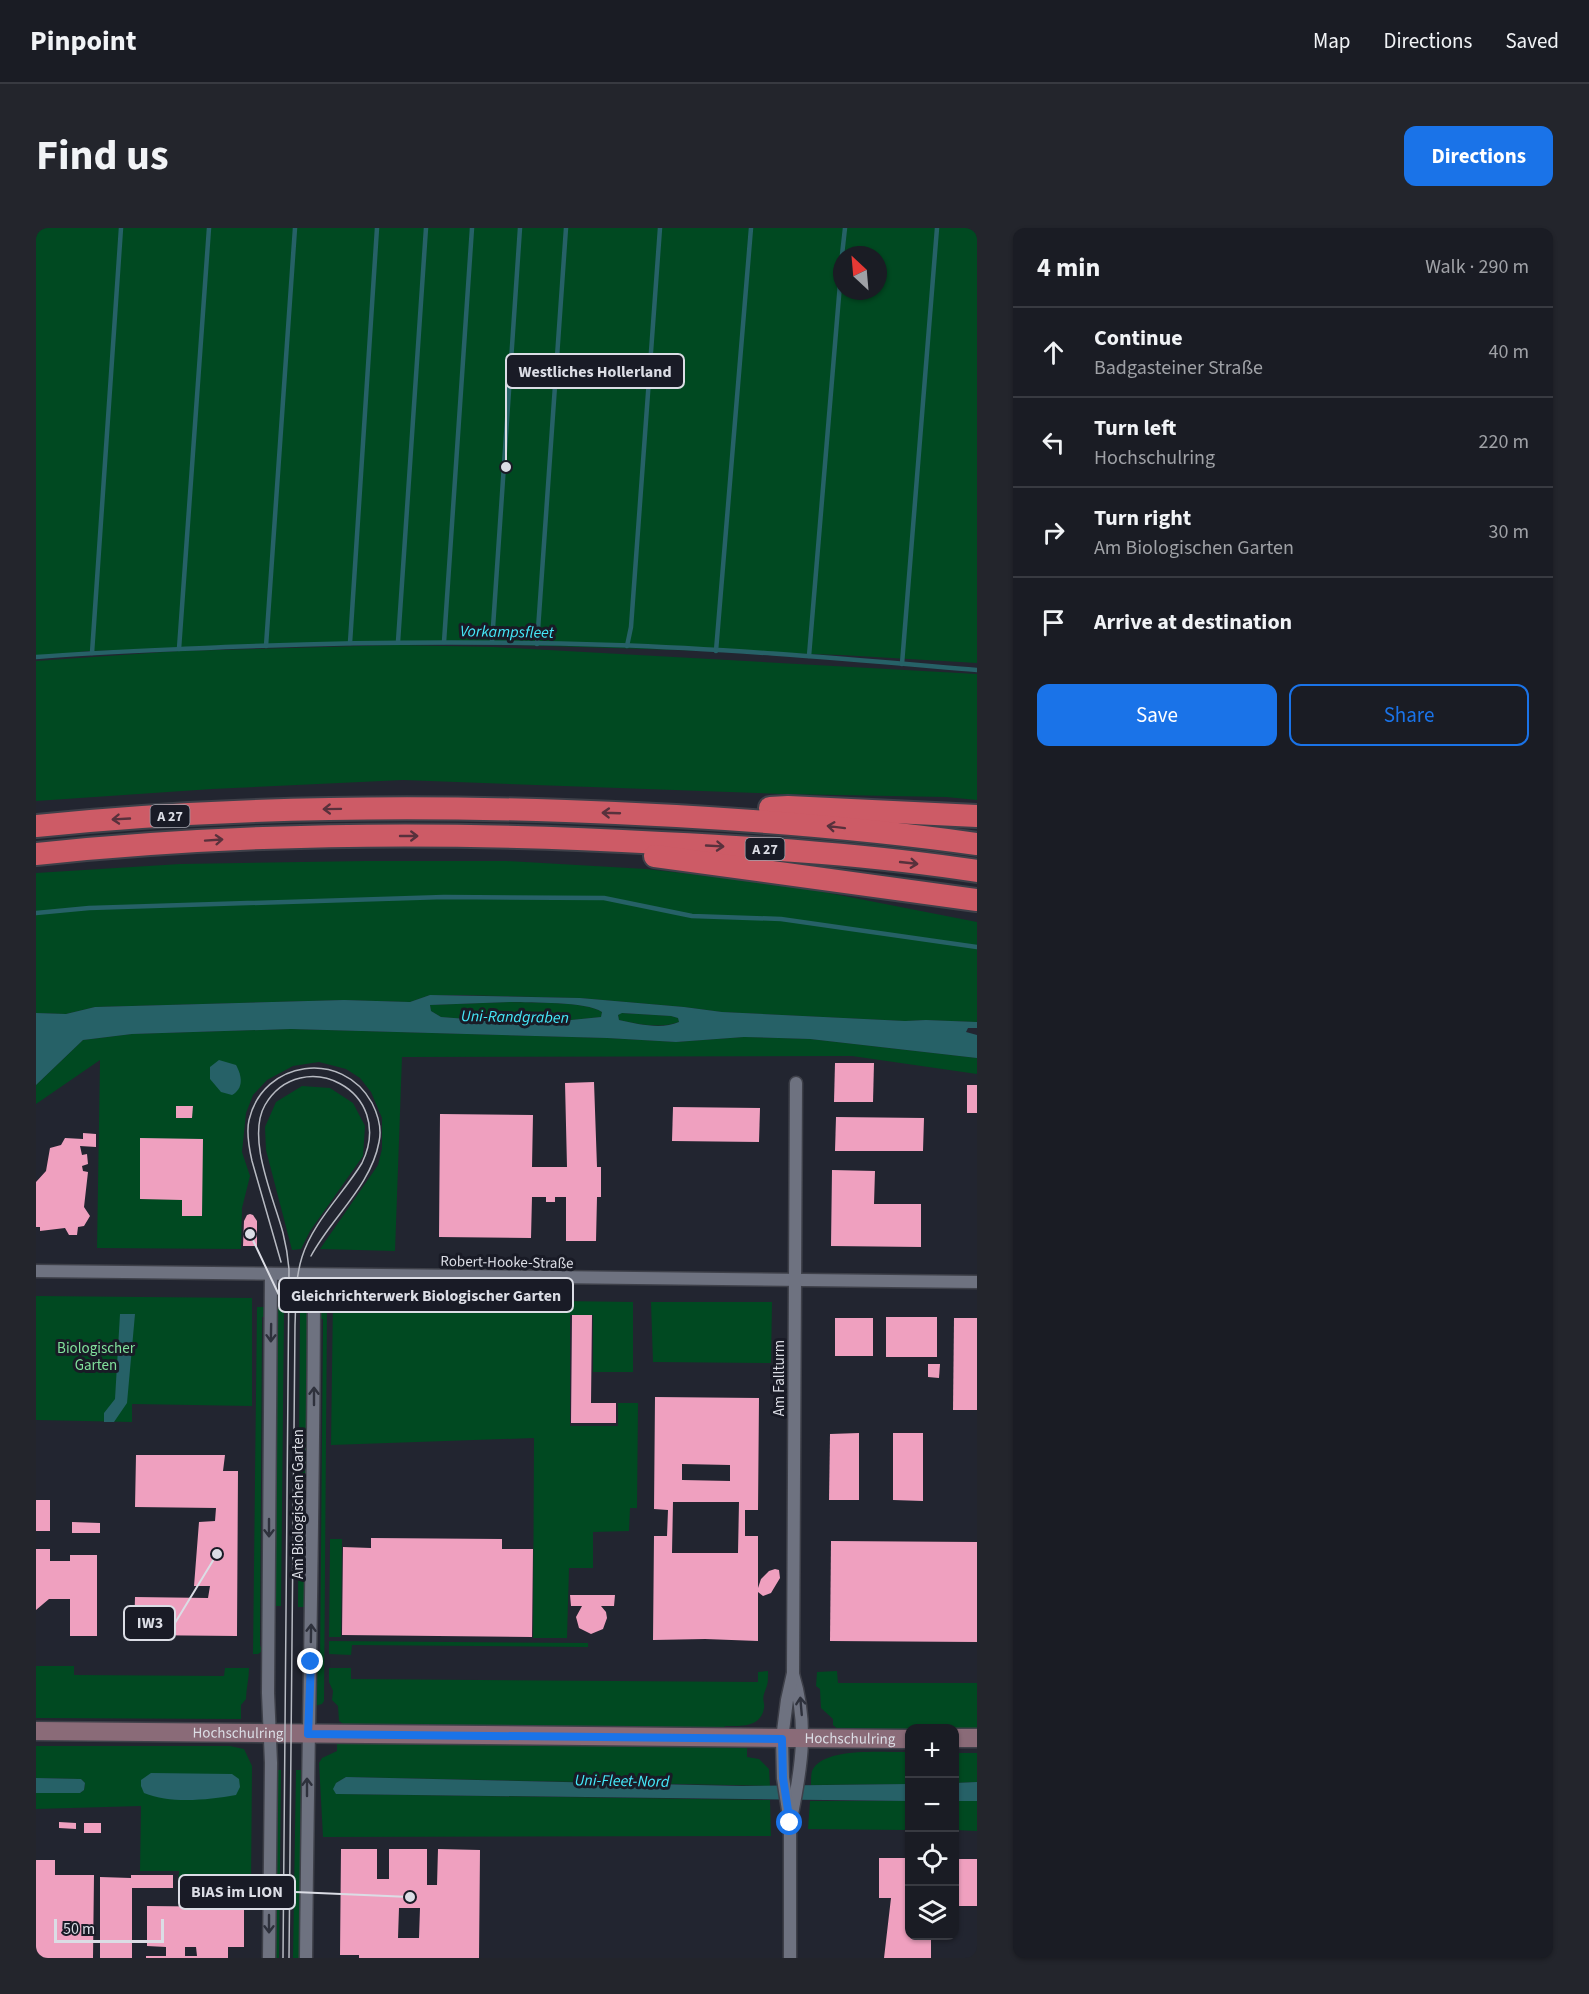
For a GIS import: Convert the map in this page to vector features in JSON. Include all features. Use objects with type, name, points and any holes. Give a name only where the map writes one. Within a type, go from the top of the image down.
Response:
[{"type":"highway","points":[[670,815],[788,807],[977,816]]},
{"type":"highway","name":"A 27","points":[[36,826],[100,820],[305,810],[468,808],[670,815],[788,822],[977,844]]},
{"type":"highway","name":"A 27","points":[[36,855],[104,847],[226,839],[365,836],[552,837],[750,848],[850,856],[977,871]]},
{"type":"highway","points":[[552,837],[585,851],[647,855],[977,900]]},
{"type":"street","name":"Am Fallturm","points":[[791,1805],[783,1778],[782,1739],[793,1673],[796,1083]]},
{"type":"street","name":"Robert-Hooke-Straße","points":[[36,1271],[977,1282]]},
{"type":"street","name":"Am Biologischen Garten","points":[[268,1958],[271,1733],[268,1694],[271,1274]]},
{"type":"street","name":"Am Biologischen Garten","points":[[306,1958],[313,1532],[314,1275]]},
{"type":"street","name":"Am Fallturm","points":[[790,1958],[790,1823],[791,1805],[799,1779],[802,1739],[801,1700],[793,1673]]},
{"type":"street","name":"Hochschulring","points":[[36,1731],[905,1739]]},
{"type":"street","points":[[959,1738],[977,1738]]},
{"type":"green space","points":[[36,228],[977,228],[977,663],[841,655],[417,642],[88,651],[36,657]]},
{"type":"green space","points":[[397,645],[494,647],[977,674],[977,800],[946,797],[781,794],[403,780],[212,789],[36,801],[36,661],[179,651]]},
{"type":"green space","points":[[506,861],[646,869],[783,884],[977,922],[977,1022],[905,1021],[722,1012],[580,998],[461,995],[430,995],[410,1002],[344,1000],[95,1007],[66,1014],[36,1013],[36,873],[180,864]]},
{"type":"green space","points":[[510,1002],[571,1004],[594,1008],[602,1012],[601,1017],[561,1021],[467,1019],[441,1017],[431,1011],[430,1005]]},
{"type":"green space","points":[[621,1013],[671,1016],[678,1018],[679,1022],[664,1025],[641,1024],[619,1020],[618,1015]]},
{"type":"green space","points":[[291,1029],[676,1042],[744,1037],[810,1039],[977,1058],[977,1074],[852,1056],[402,1057],[395,1251],[320,1249],[378,1165],[382,1149],[382,1118],[371,1092],[360,1078],[346,1069],[319,1062],[293,1066],[267,1080],[253,1095],[246,1113],[242,1152],[250,1176],[242,1208],[241,1249],[97,1248],[100,1060],[36,1104],[36,1085],[83,1040],[132,1034]]},
{"type":"green space","points":[[302,1086],[330,1088],[353,1103],[365,1126],[363,1156],[310,1231],[301,1249],[292,1250],[266,1150],[265,1127],[276,1102]]},
{"type":"green space","name":"Biologischer Garten","points":[[36,1296],[252,1298],[252,1406],[132,1404],[132,1422],[36,1420]]},
{"type":"green space","points":[[333,1298],[633,1302],[633,1372],[593,1372],[593,1315],[570,1315],[570,1426],[618,1426],[618,1403],[638,1403],[637,1508],[630,1508],[629,1531],[593,1532],[593,1568],[569,1568],[567,1638],[533,1638],[534,1438],[331,1445]]},
{"type":"green space","points":[[651,1302],[772,1302],[771,1363],[653,1362]]},
{"type":"green space","points":[[257,1307],[266,1307],[265,1317],[262,1317],[260,1646],[264,1650],[253,1654]]},
{"type":"green space","points":[[276,1308],[284,1308],[281,1606],[273,1606]]},
{"type":"green space","points":[[300,1308],[307,1308],[308,1319],[305,1607],[298,1607]]},
{"type":"green space","points":[[318,1308],[327,1308],[324,1701],[315,1706],[315,1670],[320,1667],[323,1326],[323,1319],[318,1319]]},
{"type":"green space","points":[[330,1539],[342,1539],[341,1637],[329,1637]]},
{"type":"green space","points":[[329,1641],[588,1643],[588,1647],[352,1645],[351,1655],[329,1654]]},
{"type":"green space","points":[[36,1666],[74,1666],[74,1675],[224,1676],[225,1668],[249,1668],[246,1699],[241,1705],[241,1719],[36,1718]]},
{"type":"green space","points":[[329,1668],[351,1668],[351,1679],[758,1682],[758,1672],[768,1671],[768,1679],[763,1696],[764,1708],[759,1719],[749,1724],[725,1726],[723,1730],[346,1726],[339,1721],[338,1706],[332,1700],[333,1691],[329,1682]]},
{"type":"green space","points":[[837,1671],[838,1683],[977,1683],[977,1732],[959,1732],[959,1724],[905,1724],[905,1731],[840,1731],[833,1725],[833,1719],[821,1708],[820,1689],[816,1686],[817,1672]]},
{"type":"green space","points":[[337,1741],[747,1746],[747,1757],[759,1759],[769,1769],[770,1786],[346,1777],[336,1783],[337,1794],[770,1800],[771,1836],[323,1837],[319,1763],[322,1758],[337,1751]]},
{"type":"green space","points":[[36,1746],[230,1746],[244,1749],[252,1766],[251,1888],[178,1889],[179,1871],[140,1871],[141,1806],[36,1809],[36,1793],[80,1793],[84,1790],[85,1783],[81,1779],[36,1778]]},
{"type":"green space","points":[[905,1752],[905,1784],[811,1785],[812,1771],[818,1763],[842,1754]]},
{"type":"green space","points":[[959,1753],[977,1753],[977,1782],[959,1783]]},
{"type":"green space","points":[[276,1770],[281,1770],[279,1958],[274,1958]]},
{"type":"green space","points":[[296,1770],[301,1770],[300,1958],[293,1958]]},
{"type":"green space","points":[[810,1801],[905,1801],[905,1830],[808,1829]]},
{"type":"green space","points":[[959,1801],[977,1801],[977,1831],[959,1830]]},
{"type":"shaded area","points":[[430,995],[580,998],[722,1012],[905,1021],[977,1022],[977,1028],[968,1028],[966,1032],[977,1035],[977,1058],[810,1039],[744,1037],[676,1042],[291,1029],[132,1034],[83,1040],[36,1085],[36,1013],[66,1014],[95,1007],[344,1000],[410,1002]],"holes":[[[510,1002],[571,1004],[594,1008],[602,1012],[601,1017],[561,1021],[467,1019],[441,1017],[431,1011],[430,1005]],[[622,1013],[671,1016],[678,1018],[679,1022],[665,1026],[642,1024],[619,1020],[618,1015]]]},
{"type":"shaded area","points":[[219,1060],[236,1065],[241,1077],[239,1089],[232,1095],[221,1092],[210,1079],[210,1067]]},
{"type":"shaded area","points":[[120,1314],[135,1314],[127,1403],[114,1422],[104,1422],[104,1413],[115,1399]]},
{"type":"shaded area","points":[[151,1773],[232,1774],[239,1779],[240,1787],[236,1795],[225,1797],[166,1799],[144,1793],[141,1780]]},
{"type":"shaded area","points":[[346,1777],[742,1786],[905,1784],[905,1801],[336,1794],[333,1789],[336,1783]]},
{"type":"shaded area","points":[[36,1778],[81,1779],[85,1783],[84,1790],[80,1793],[36,1793]]},
{"type":"shaded area","points":[[977,1782],[977,1801],[959,1801],[959,1783]]},
{"type":"building","points":[[835,1063],[874,1063],[873,1102],[834,1102]]},
{"type":"building","points":[[594,1082],[597,1167],[601,1167],[601,1197],[597,1197],[596,1241],[566,1241],[566,1197],[555,1197],[555,1202],[546,1202],[546,1197],[532,1197],[531,1238],[439,1237],[440,1114],[533,1115],[532,1167],[567,1167],[565,1083]]},
{"type":"building","points":[[967,1085],[977,1085],[977,1113],[967,1113]]},
{"type":"building","points":[[176,1106],[193,1106],[192,1118],[176,1118]]},
{"type":"building","points":[[673,1107],[760,1108],[759,1142],[672,1141]]},
{"type":"building","points":[[836,1117],[924,1118],[923,1151],[835,1151]]},
{"type":"building","points":[[83,1133],[96,1134],[96,1147],[80,1146],[82,1155],[87,1154],[88,1164],[82,1166],[83,1171],[88,1172],[84,1207],[90,1216],[84,1226],[78,1227],[77,1235],[69,1235],[65,1228],[40,1231],[40,1227],[36,1227],[36,1182],[46,1171],[50,1148],[61,1145],[65,1138],[83,1139]]},
{"type":"building","points":[[140,1138],[203,1139],[202,1216],[182,1216],[182,1200],[140,1199]]},
{"type":"building","points":[[832,1170],[875,1171],[874,1204],[921,1204],[921,1247],[831,1246]]},
{"type":"building","points":[[250,1214],[257,1221],[257,1246],[243,1246],[244,1221]]},
{"type":"building","points":[[572,1315],[592,1315],[591,1403],[616,1403],[616,1423],[571,1423]]},
{"type":"building","points":[[886,1317],[937,1317],[937,1357],[886,1357]]},
{"type":"building","points":[[835,1318],[873,1318],[873,1356],[835,1356]]},
{"type":"building","points":[[954,1318],[977,1318],[977,1410],[953,1410]]},
{"type":"building","points":[[928,1364],[940,1364],[939,1378],[928,1377]]},
{"type":"building","points":[[655,1397],[759,1398],[758,1510],[745,1510],[745,1536],[758,1536],[758,1588],[761,1579],[769,1571],[779,1570],[780,1578],[771,1593],[763,1596],[758,1592],[758,1641],[653,1640],[654,1536],[667,1536],[668,1510],[654,1509]],"holes":[[[682,1464],[730,1465],[730,1481],[682,1480]],[[673,1502],[739,1502],[738,1553],[672,1553]]]},
{"type":"building","points":[[859,1433],[859,1500],[829,1500],[830,1434]]},
{"type":"building","points":[[893,1433],[923,1433],[923,1501],[893,1500]]},
{"type":"building","points":[[136,1455],[225,1455],[223,1471],[238,1471],[237,1636],[134,1635],[135,1597],[208,1598],[210,1586],[194,1586],[199,1522],[215,1521],[216,1508],[135,1507]]},
{"type":"building","points":[[36,1500],[50,1500],[50,1531],[36,1531]]},
{"type":"building","points":[[72,1522],[100,1523],[100,1533],[72,1533]]},
{"type":"building","points":[[371,1538],[502,1539],[502,1549],[533,1549],[532,1637],[342,1635],[343,1547],[371,1548]]},
{"type":"building","points":[[831,1541],[977,1542],[977,1642],[830,1641]]},
{"type":"building","points":[[36,1549],[50,1549],[50,1561],[70,1561],[70,1555],[97,1555],[97,1636],[70,1636],[70,1599],[49,1599],[36,1610]]},
{"type":"building","points":[[570,1595],[615,1595],[614,1606],[601,1606],[607,1618],[603,1629],[591,1634],[579,1628],[576,1617],[582,1606],[571,1606]]},
{"type":"building","points":[[59,1822],[76,1823],[76,1829],[59,1828]]},
{"type":"building","points":[[84,1823],[101,1823],[101,1833],[84,1833]]},
{"type":"building","points":[[341,1849],[377,1849],[377,1879],[389,1879],[389,1849],[427,1849],[427,1885],[437,1885],[438,1849],[480,1850],[479,1958],[359,1958],[359,1955],[340,1955]],"holes":[[[399,1908],[420,1908],[419,1938],[398,1938]]]},
{"type":"building","points":[[879,1858],[905,1858],[905,1940],[931,1940],[931,1958],[884,1958],[891,1898],[879,1898]]},
{"type":"building","points":[[959,1859],[977,1859],[977,1906],[959,1906]]},
{"type":"building","points":[[36,1860],[55,1860],[55,1875],[94,1875],[93,1958],[36,1958]]},
{"type":"building","points":[[131,1875],[173,1875],[173,1888],[132,1888],[132,1958],[100,1958],[100,1877],[131,1878]]},
{"type":"building","points":[[147,1906],[244,1907],[244,1947],[228,1947],[228,1958],[146,1958],[146,1956],[166,1956],[166,1947],[147,1946]],"holes":[[[185,1947],[196,1947],[197,1956],[185,1956]]]},
{"type":"waterway","points":[[92,653],[121,228]]},
{"type":"waterway","points":[[179,649],[209,228]]},
{"type":"waterway","points":[[266,646],[295,228]]},
{"type":"waterway","points":[[350,643],[377,228]]},
{"type":"waterway","points":[[398,642],[426,228]]},
{"type":"waterway","points":[[444,642],[472,228]]},
{"type":"waterway","points":[[492,642],[520,228]]},
{"type":"waterway","points":[[537,644],[566,228]]},
{"type":"waterway","points":[[627,646],[631,627],[660,228]]},
{"type":"waterway","points":[[716,651],[751,228]]},
{"type":"waterway","points":[[843,246],[845,228]]},
{"type":"waterway","points":[[902,664],[937,228]]},
{"type":"waterway","points":[[809,656],[839,300]]},
{"type":"waterway","name":"Vorkampsfleet","points":[[36,657],[274,645],[516,643],[704,649],[977,670]]},
{"type":"waterway","points":[[36,913],[89,908],[444,897],[604,898],[692,916],[781,919],[977,947]]},
{"type":"tram line","points":[[281,1262],[252,1161],[248,1135],[249,1120],[257,1100],[270,1084],[286,1074],[304,1069],[324,1069],[342,1074],[359,1086],[372,1103],[379,1122],[380,1137],[375,1158],[368,1173],[311,1256]]},
{"type":"tram line","points":[[283,1958],[289,1269],[283,1233],[264,1169],[259,1134],[260,1119],[265,1105],[281,1087],[300,1078],[321,1077],[340,1084],[356,1096],[367,1115],[369,1137],[362,1163],[321,1220],[307,1244],[297,1282],[289,1958]]},
{"type":"place","name":"Westliches Hollerland","points":[[506,467]]},
{"type":"place","name":"Gleichrichterwerk Biologischer Garten","points":[[250,1234]]},
{"type":"place","name":"IW3","points":[[217,1554]]},
{"type":"place","name":"BIAS im LION","points":[[410,1897]]},
{"type":"route","points":[[311,1662],[308,1734],[782,1739],[783,1778],[790,1823]]},
{"type":"water label","name":"Uni-Randgraben","points":[[515,1016]]},
{"type":"water label","name":"Uni-Fleet-Nord","points":[[622,1780]]}]
